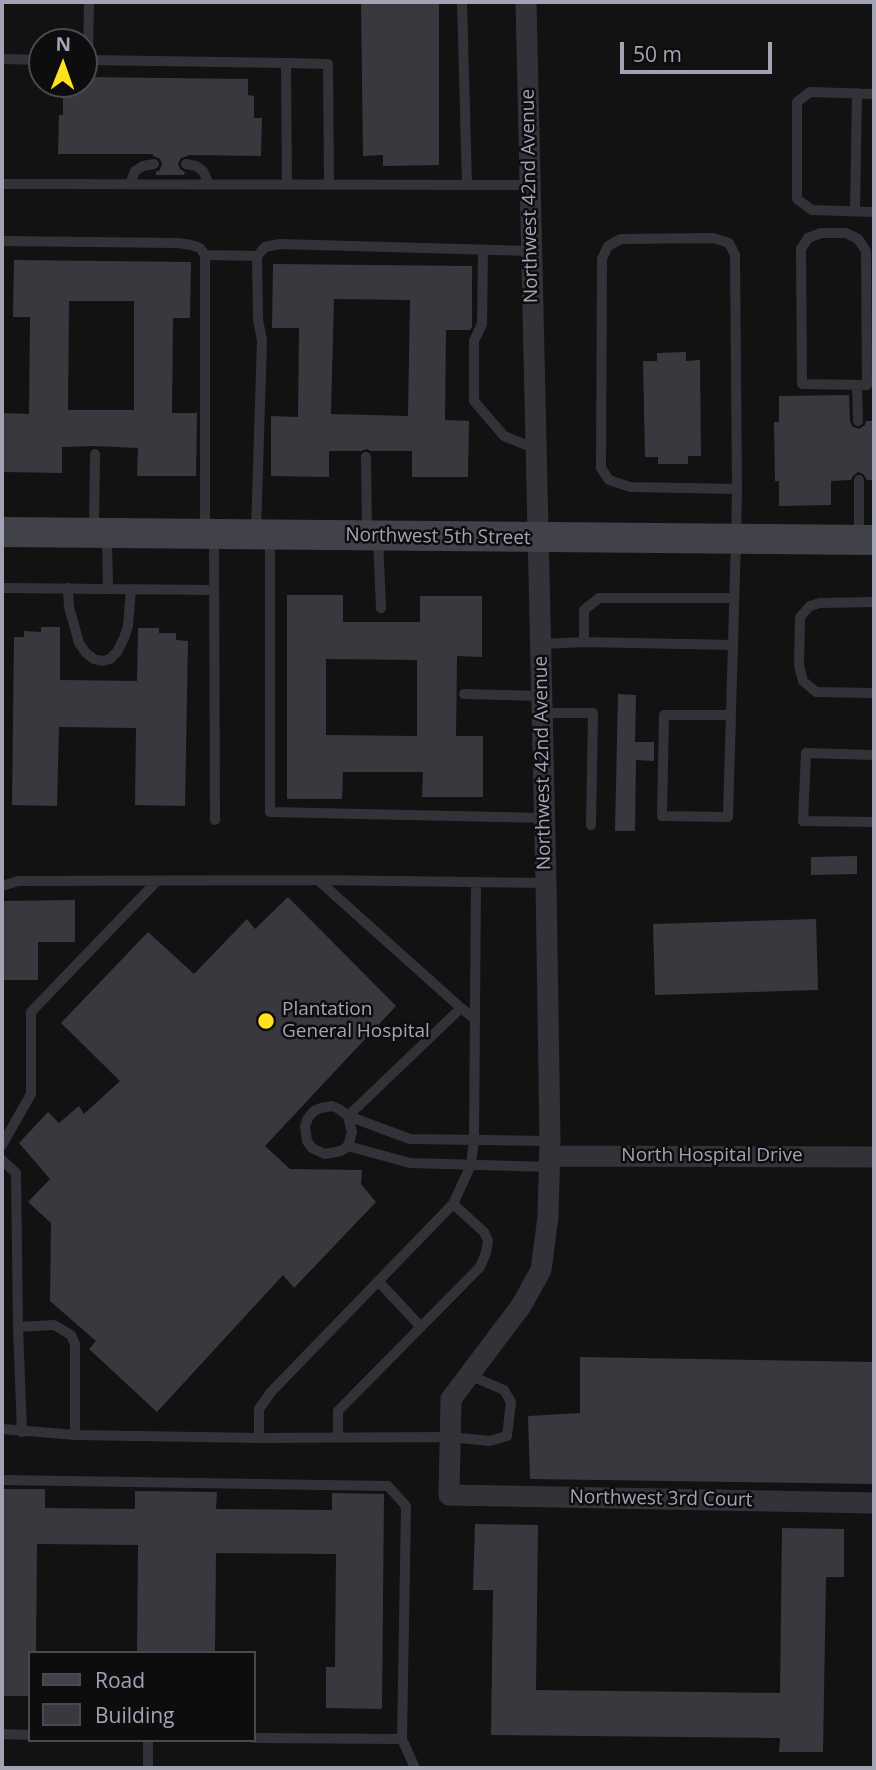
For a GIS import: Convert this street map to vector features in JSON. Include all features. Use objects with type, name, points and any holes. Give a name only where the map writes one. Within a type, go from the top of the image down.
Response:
[{"type":"street","name":"Northwest 42nd Avenue","points":[[449,1495],[451,1399],[521,1306],[541,1270],[548,1217],[550,1155],[545,818],[526,2]]},
{"type":"street","name":"Northwest 5th Street","points":[[2,532],[867,540]]},
{"type":"street","name":"North Hospital Drive","points":[[550,1155],[874,1157]]},
{"type":"street","name":"Northwest 3rd Court","points":[[449,1495],[874,1503]]},
{"type":"lane","points":[[88,28],[89,2]]},
{"type":"lane","points":[[462,2],[467,185]]},
{"type":"lane","points":[[2,59],[28,60]]},
{"type":"lane","points":[[98,60],[328,64],[330,185]]},
{"type":"lane","points":[[286,63],[287,185]]},
{"type":"lane","points":[[874,94],[810,92],[797,102],[797,199],[812,210],[874,212]]},
{"type":"lane","points":[[855,211],[857,93]]},
{"type":"lane","points":[[130,184],[135,171],[154,164]]},
{"type":"lane","points":[[186,164],[203,171],[209,184]]},
{"type":"lane","points":[[2,184],[530,185]]},
{"type":"lane","points":[[821,233],[846,233],[858,239],[866,251],[867,385],[858,385],[802,384],[801,249],[808,239],[821,233]]},
{"type":"lane","points":[[731,715],[664,715],[662,816],[728,817],[731,715],[733,645],[734,598],[736,539],[737,489],[735,255],[729,243],[713,237],[621,239],[608,246],[602,259],[601,468],[610,480],[630,487],[737,489]]},
{"type":"lane","points":[[2,241],[178,243],[200,248],[205,256],[210,535],[215,590],[215,820]]},
{"type":"lane","points":[[531,251],[280,244],[265,247],[257,256],[258,320],[262,340],[263,535],[270,812],[545,818]]},
{"type":"lane","points":[[482,251],[482,324],[474,341],[474,401],[505,436],[536,449]]},
{"type":"lane","points":[[205,256],[257,256]]},
{"type":"lane","points":[[858,385],[858,421]]},
{"type":"lane","points":[[95,454],[100,533],[108,589]]},
{"type":"lane","points":[[366,457],[381,608]]},
{"type":"lane","points":[[859,480],[867,540]]},
{"type":"lane","points":[[2,588],[215,590]]},
{"type":"lane","points":[[68,589],[69,607],[79,643],[86,653],[102,661],[110,659],[117,652],[124,638],[128,626],[131,589]]},
{"type":"lane","points":[[584,642],[584,610],[599,598],[734,598]]},
{"type":"lane","points":[[874,602],[820,603],[810,606],[800,617],[799,666],[803,681],[816,692],[874,693]]},
{"type":"lane","points":[[541,644],[584,642],[733,645]]},
{"type":"lane","points":[[464,694],[593,713],[591,825]]},
{"type":"lane","points":[[874,755],[806,753],[803,821],[874,822]]},
{"type":"lane","points":[[2,886],[18,881],[318,880],[546,883]]},
{"type":"lane","points":[[318,880],[475,1019]]},
{"type":"lane","points":[[2,1145],[31,1094],[31,1012],[157,881]]},
{"type":"lane","points":[[259,1438],[259,1409],[271,1392],[453,1204],[471,1165],[474,1140],[476,882]]},
{"type":"lane","points":[[348,1116],[461,1008]]},
{"type":"lane","points":[[348,1116],[352,1132],[348,1146],[333,1154],[312,1148],[307,1141],[305,1126],[308,1118],[314,1111],[332,1106],[348,1116],[410,1139],[474,1140],[550,1155]]},
{"type":"lane","points":[[348,1146],[410,1163],[471,1165],[550,1155]]},
{"type":"lane","points":[[2,1160],[16,1173],[22,1432]]},
{"type":"lane","points":[[338,1437],[338,1411],[480,1267],[488,1241],[484,1232],[453,1204]]},
{"type":"lane","points":[[378,1281],[421,1327]]},
{"type":"lane","points":[[18,1326],[54,1325],[71,1335],[75,1344],[75,1435]]},
{"type":"lane","points":[[2,1429],[75,1435],[259,1438],[450,1437],[490,1440],[507,1436],[511,1402],[504,1390],[469,1375]]},
{"type":"lane","points":[[2,1480],[388,1486],[406,1506],[402,1740],[415,1768]]},
{"type":"lane","points":[[2,1734],[28,1735]]},
{"type":"lane","points":[[256,1738],[402,1740]]},
{"type":"lane","points":[[148,1742],[148,1768]]},
{"type":"building","points":[[361,2],[439,2],[439,165],[383,166],[383,155],[363,156]]},
{"type":"building","points":[[98,77],[248,79],[248,95],[254,96],[254,118],[262,118],[261,156],[188,155],[178,163],[180,169],[185,172],[184,175],[156,175],[162,163],[153,154],[58,154],[59,115],[63,115],[63,98],[98,98]]},
{"type":"building","points":[[14,260],[191,262],[190,318],[173,318],[172,413],[197,413],[196,476],[137,476],[138,448],[94,446],[62,447],[62,473],[3,472],[3,413],[29,414],[30,317],[13,317]],"holes":[[[69,301],[134,301],[134,410],[68,410]]]},
{"type":"building","points":[[273,264],[472,266],[472,327],[470,330],[446,330],[445,420],[469,421],[468,477],[412,477],[412,451],[367,449],[329,451],[329,477],[271,476],[271,416],[298,417],[299,328],[272,328]],"holes":[[[334,299],[410,300],[408,416],[331,414]]]},
{"type":"building","points":[[686,352],[686,361],[700,360],[701,456],[688,456],[688,464],[658,464],[658,457],[645,457],[643,361],[657,361],[657,353]]},
{"type":"building","points":[[849,395],[852,426],[859,429],[866,421],[874,421],[874,480],[867,480],[858,472],[851,480],[831,481],[831,505],[779,506],[779,481],[775,481],[774,422],[779,422],[779,396]]},
{"type":"building","points":[[287,595],[343,595],[343,622],[420,622],[420,596],[482,596],[482,657],[457,656],[456,736],[483,736],[483,797],[422,797],[423,772],[343,772],[342,799],[287,799]],"holes":[[[326,659],[417,660],[417,736],[326,735]]]},
{"type":"building","points":[[41,627],[60,627],[60,680],[137,681],[138,628],[159,628],[159,633],[176,633],[176,640],[188,641],[185,806],[135,805],[136,728],[59,727],[57,806],[12,805],[14,637],[24,637],[24,631],[41,632]]},
{"type":"building","points":[[618,694],[636,695],[635,742],[654,742],[654,761],[636,760],[635,831],[615,831]]},
{"type":"building","points":[[857,856],[857,874],[811,875],[811,857]]},
{"type":"building","points":[[288,897],[396,1006],[265,1146],[290,1169],[362,1170],[361,1184],[376,1202],[294,1288],[283,1275],[157,1412],[89,1349],[96,1341],[50,1301],[51,1223],[28,1202],[50,1179],[19,1143],[48,1112],[59,1123],[79,1106],[84,1114],[120,1081],[61,1023],[148,932],[194,974],[247,919],[255,929]]},
{"type":"building","points":[[75,900],[75,942],[38,942],[38,980],[2,980],[2,901]]},
{"type":"building","points":[[816,919],[818,990],[655,995],[653,924]]},
{"type":"building","points":[[580,1357],[874,1362],[874,1484],[530,1479],[528,1416],[580,1413]]},
{"type":"building","points":[[2,1489],[45,1489],[45,1508],[135,1509],[135,1491],[217,1492],[216,1509],[332,1510],[332,1493],[384,1494],[382,1709],[326,1708],[326,1667],[335,1667],[336,1554],[216,1553],[215,1651],[137,1651],[138,1545],[37,1544],[36,1651],[28,1651],[28,1696],[2,1696]]},
{"type":"building","points":[[475,1524],[538,1525],[536,1690],[780,1693],[782,1528],[844,1529],[844,1577],[826,1577],[823,1752],[779,1752],[780,1738],[491,1735],[493,1590],[473,1590]]},
{"type":"place","name":"Plantation General Hospital","points":[[266,1021]]}]
